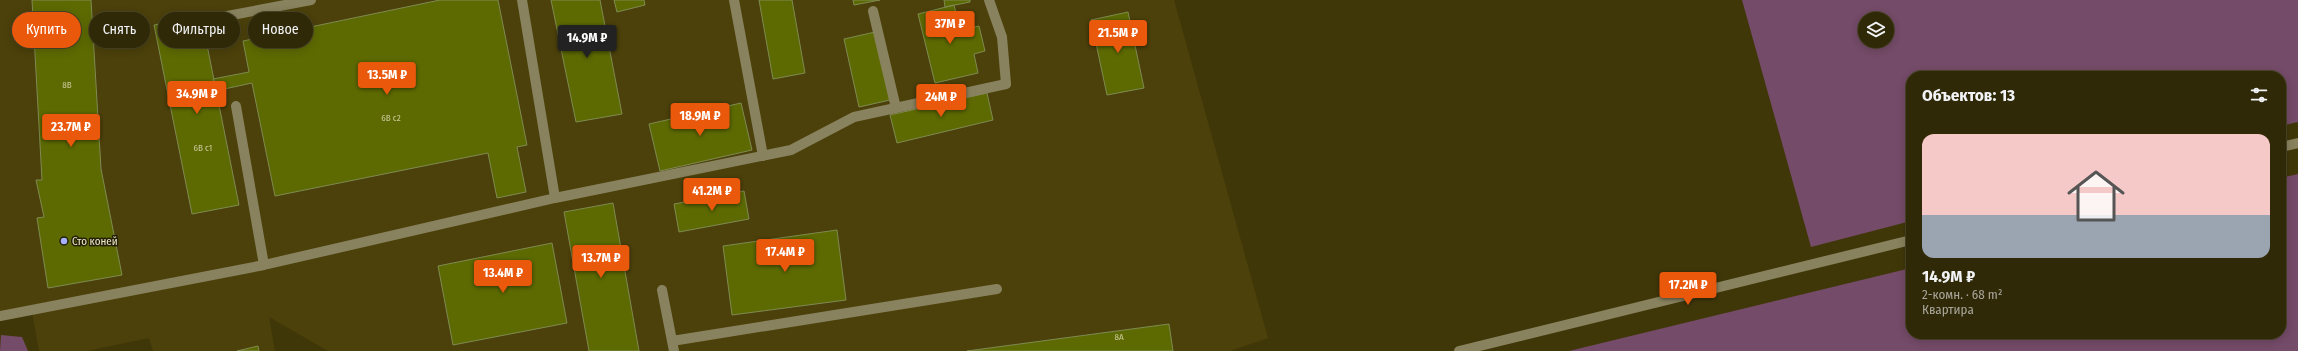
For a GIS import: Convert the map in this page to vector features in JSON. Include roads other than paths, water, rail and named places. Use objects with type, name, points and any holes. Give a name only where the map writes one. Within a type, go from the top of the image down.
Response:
[{"type":"street","points":[[240,14],[311,0]]},
{"type":"street","points":[[522,0],[555,198]]},
{"type":"street","points":[[734,0],[763,156]]},
{"type":"street","points":[[0,316],[264,264],[555,198],[791,150],[854,117],[1006,84],[1002,37],[989,0]]},
{"type":"street","points":[[873,11],[896,108]]},
{"type":"street","points":[[236,106],[264,264]]},
{"type":"street","points":[[2286,146],[2298,143]]},
{"type":"street","points":[[1459,351],[1906,241]]},
{"type":"street","points":[[662,290],[673,346],[997,289]]},
{"type":"place","name":"Сто коней","points":[[64,241]]}]
